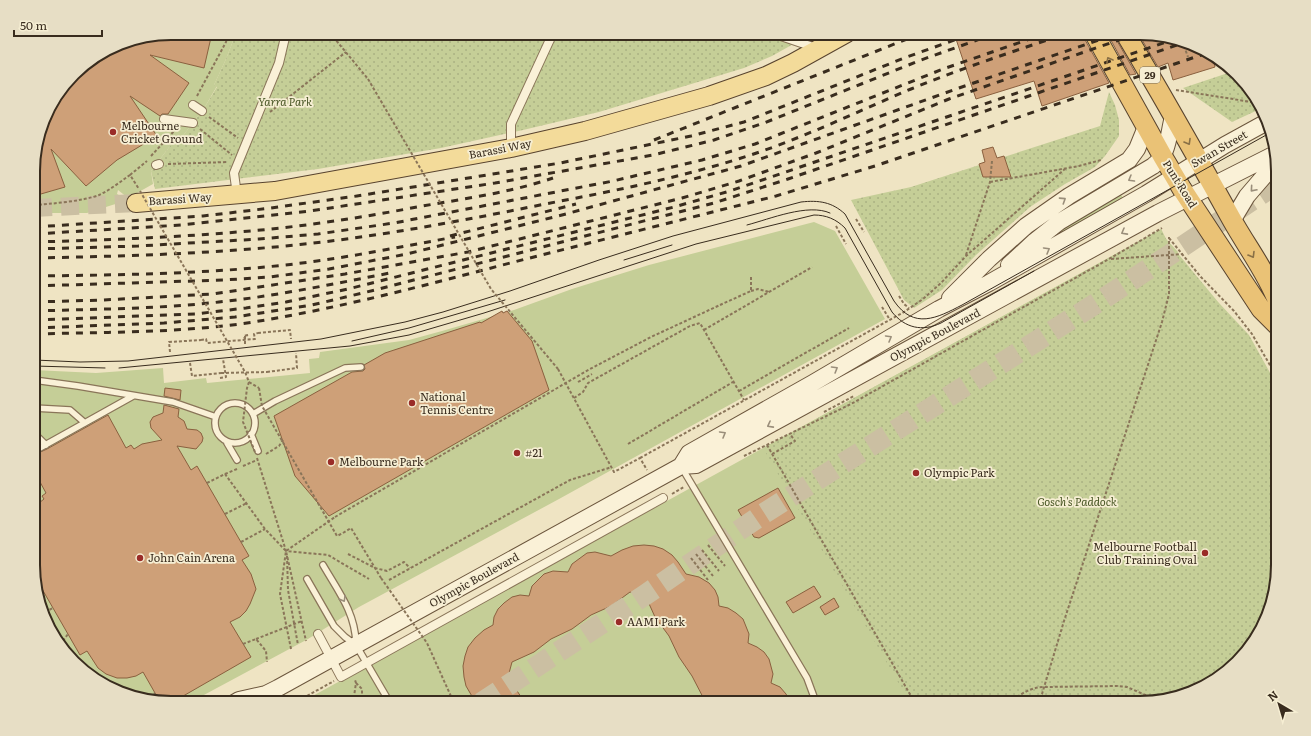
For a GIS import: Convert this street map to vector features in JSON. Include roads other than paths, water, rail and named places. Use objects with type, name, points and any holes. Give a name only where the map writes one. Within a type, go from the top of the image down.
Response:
[{"type":"highway","name":"Punt Road","points":[[1098,40],[1163,157],[1188,198],[1261,309],[1271,319]]},
{"type":"highway","name":"29","points":[[1129,40],[1232,221],[1271,286]]},
{"type":"main road","name":"Barassi Way","points":[[136,203],[275,191],[511,148],[585,131],[709,96],[766,76],[834,40]]},
{"type":"main road","points":[[937,333],[988,284],[1046,232],[1082,208],[1153,166],[1163,157],[1174,117]]},
{"type":"main road","name":"Swan Street","points":[[1175,176],[1262,125]]},
{"type":"main road","points":[[939,309],[989,259],[1026,226],[1054,206],[1124,164],[1137,149],[1146,127]]},
{"type":"main road","points":[[1188,198],[1270,157]]},
{"type":"main road","points":[[1232,221],[1247,196],[1271,168]]},
{"type":"main road","name":"Olympic Boulevard","points":[[681,466],[689,453],[939,309],[988,284],[1175,176]]},
{"type":"main road","name":"Olympic Boulevard","points":[[265,696],[331,658],[681,466],[696,465],[1188,198]]},
{"type":"main road","points":[[989,259],[987,273],[988,284],[995,293],[1006,297]]},
{"type":"street","points":[[238,195],[234,174],[279,63],[284,40]]},
{"type":"street","points":[[511,148],[511,124],[551,40]]},
{"type":"street","points":[[792,40],[818,49]]},
{"type":"street","points":[[192,104],[202,111]]},
{"type":"street","points":[[164,119],[193,123]]},
{"type":"street","points":[[318,634],[341,677],[663,498]]},
{"type":"lane","points":[[253,414],[275,400],[345,368],[361,367]]},
{"type":"lane","points":[[40,381],[173,402],[216,417]]},
{"type":"lane","points":[[40,448],[133,396]]},
{"type":"lane","points":[[237,403],[249,408],[253,414],[256,426],[254,432],[239,444],[227,442],[222,439],[216,429],[216,417],[224,406],[237,403]]},
{"type":"lane","points":[[40,408],[70,410],[85,423]]},
{"type":"lane","points":[[251,434],[256,452]]},
{"type":"lane","points":[[40,439],[46,445]]},
{"type":"lane","points":[[227,442],[237,460]]},
{"type":"lane","points":[[681,466],[807,678],[814,696]]},
{"type":"lane","points":[[323,565],[351,613],[356,629],[356,645]]},
{"type":"lane","points":[[307,579],[334,626],[356,645],[386,696]]},
{"type":"tunnel","points":[[492,696],[645,595],[763,514],[1103,299],[1271,188]]},
{"type":"tunnel","points":[[40,208],[136,203]]},
{"type":"tram line","points":[[40,360],[80,362],[128,361],[321,339],[405,322],[510,291],[673,236],[808,201],[830,204],[845,214],[894,301],[910,316],[926,319],[944,314],[962,305],[1266,135]]},
{"type":"tram line","points":[[747,225],[800,211],[821,210],[830,213]]},
{"type":"tram line","points":[[119,368],[350,346],[409,335],[484,313],[696,244],[814,215],[831,218],[845,228],[892,312],[902,322],[914,327],[921,328],[934,326],[941,323],[1034,271]]},
{"type":"tram line","points":[[624,260],[672,245]]},
{"type":"tram line","points":[[352,341],[409,328],[505,300]]},
{"type":"tram line","points":[[40,366],[105,368]]},
{"type":"railway","points":[[654,140],[904,40]]},
{"type":"railway","points":[[40,227],[203,216],[271,208],[357,196],[560,163],[691,136],[744,122],[904,58],[954,40]]},
{"type":"railway","points":[[40,234],[181,225],[310,211],[495,183],[653,155],[714,140],[764,123],[921,60],[977,40]]},
{"type":"railway","points":[[40,249],[138,246],[318,234],[394,223],[613,181],[702,160],[755,144],[943,69],[1027,40]]},
{"type":"railway","points":[[40,258],[225,251],[339,240],[391,233],[593,195],[690,173],[760,152],[804,135],[930,81],[1048,40]]},
{"type":"railway","points":[[40,286],[224,280],[270,277],[329,269],[407,254],[562,215],[741,166],[1099,40]]},
{"type":"railway","points":[[40,302],[213,294],[345,274],[468,252],[682,198],[739,181],[816,153],[949,99],[1119,40]]},
{"type":"railway","points":[[40,320],[195,314],[286,302],[348,289],[674,207],[730,191],[1165,42]]},
{"type":"railway","points":[[40,328],[164,323],[235,317],[312,305],[375,290],[714,203],[1177,45]]},
{"type":"railway","points":[[40,334],[141,332],[194,329],[247,323],[314,311],[381,296],[776,196],[875,166],[1200,55]]},
{"type":"railway","points":[[40,242],[176,236],[300,226],[485,195],[520,188],[553,178]]},
{"type":"railway","points":[[450,236],[576,204]]},
{"type":"railway","points":[[40,276],[160,274],[254,268],[328,260],[455,237]]},
{"type":"railway","points":[[40,311],[150,307],[219,302],[283,293],[390,273]]},
{"type":"place","name":"Melbourne Cricket Ground","points":[[113,132]]},
{"type":"place","name":"National Tennis Centre","points":[[412,403]]},
{"type":"place","name":"#21","points":[[517,453]]},
{"type":"place","name":"Melbourne Park","points":[[331,462]]},
{"type":"place","name":"Olympic Park","points":[[916,473]]},
{"type":"place","name":"Melbourne Football Club Training Oval","points":[[1205,553]]},
{"type":"place","name":"John Cain Arena","points":[[140,558]]},
{"type":"place","name":"AAMI Park","points":[[619,622]]},
{"type":"park label","name":"Yarra Park","points":[[285,102]]},
{"type":"park label","name":"Gosch's Paddock","points":[[1077,502]]}]
